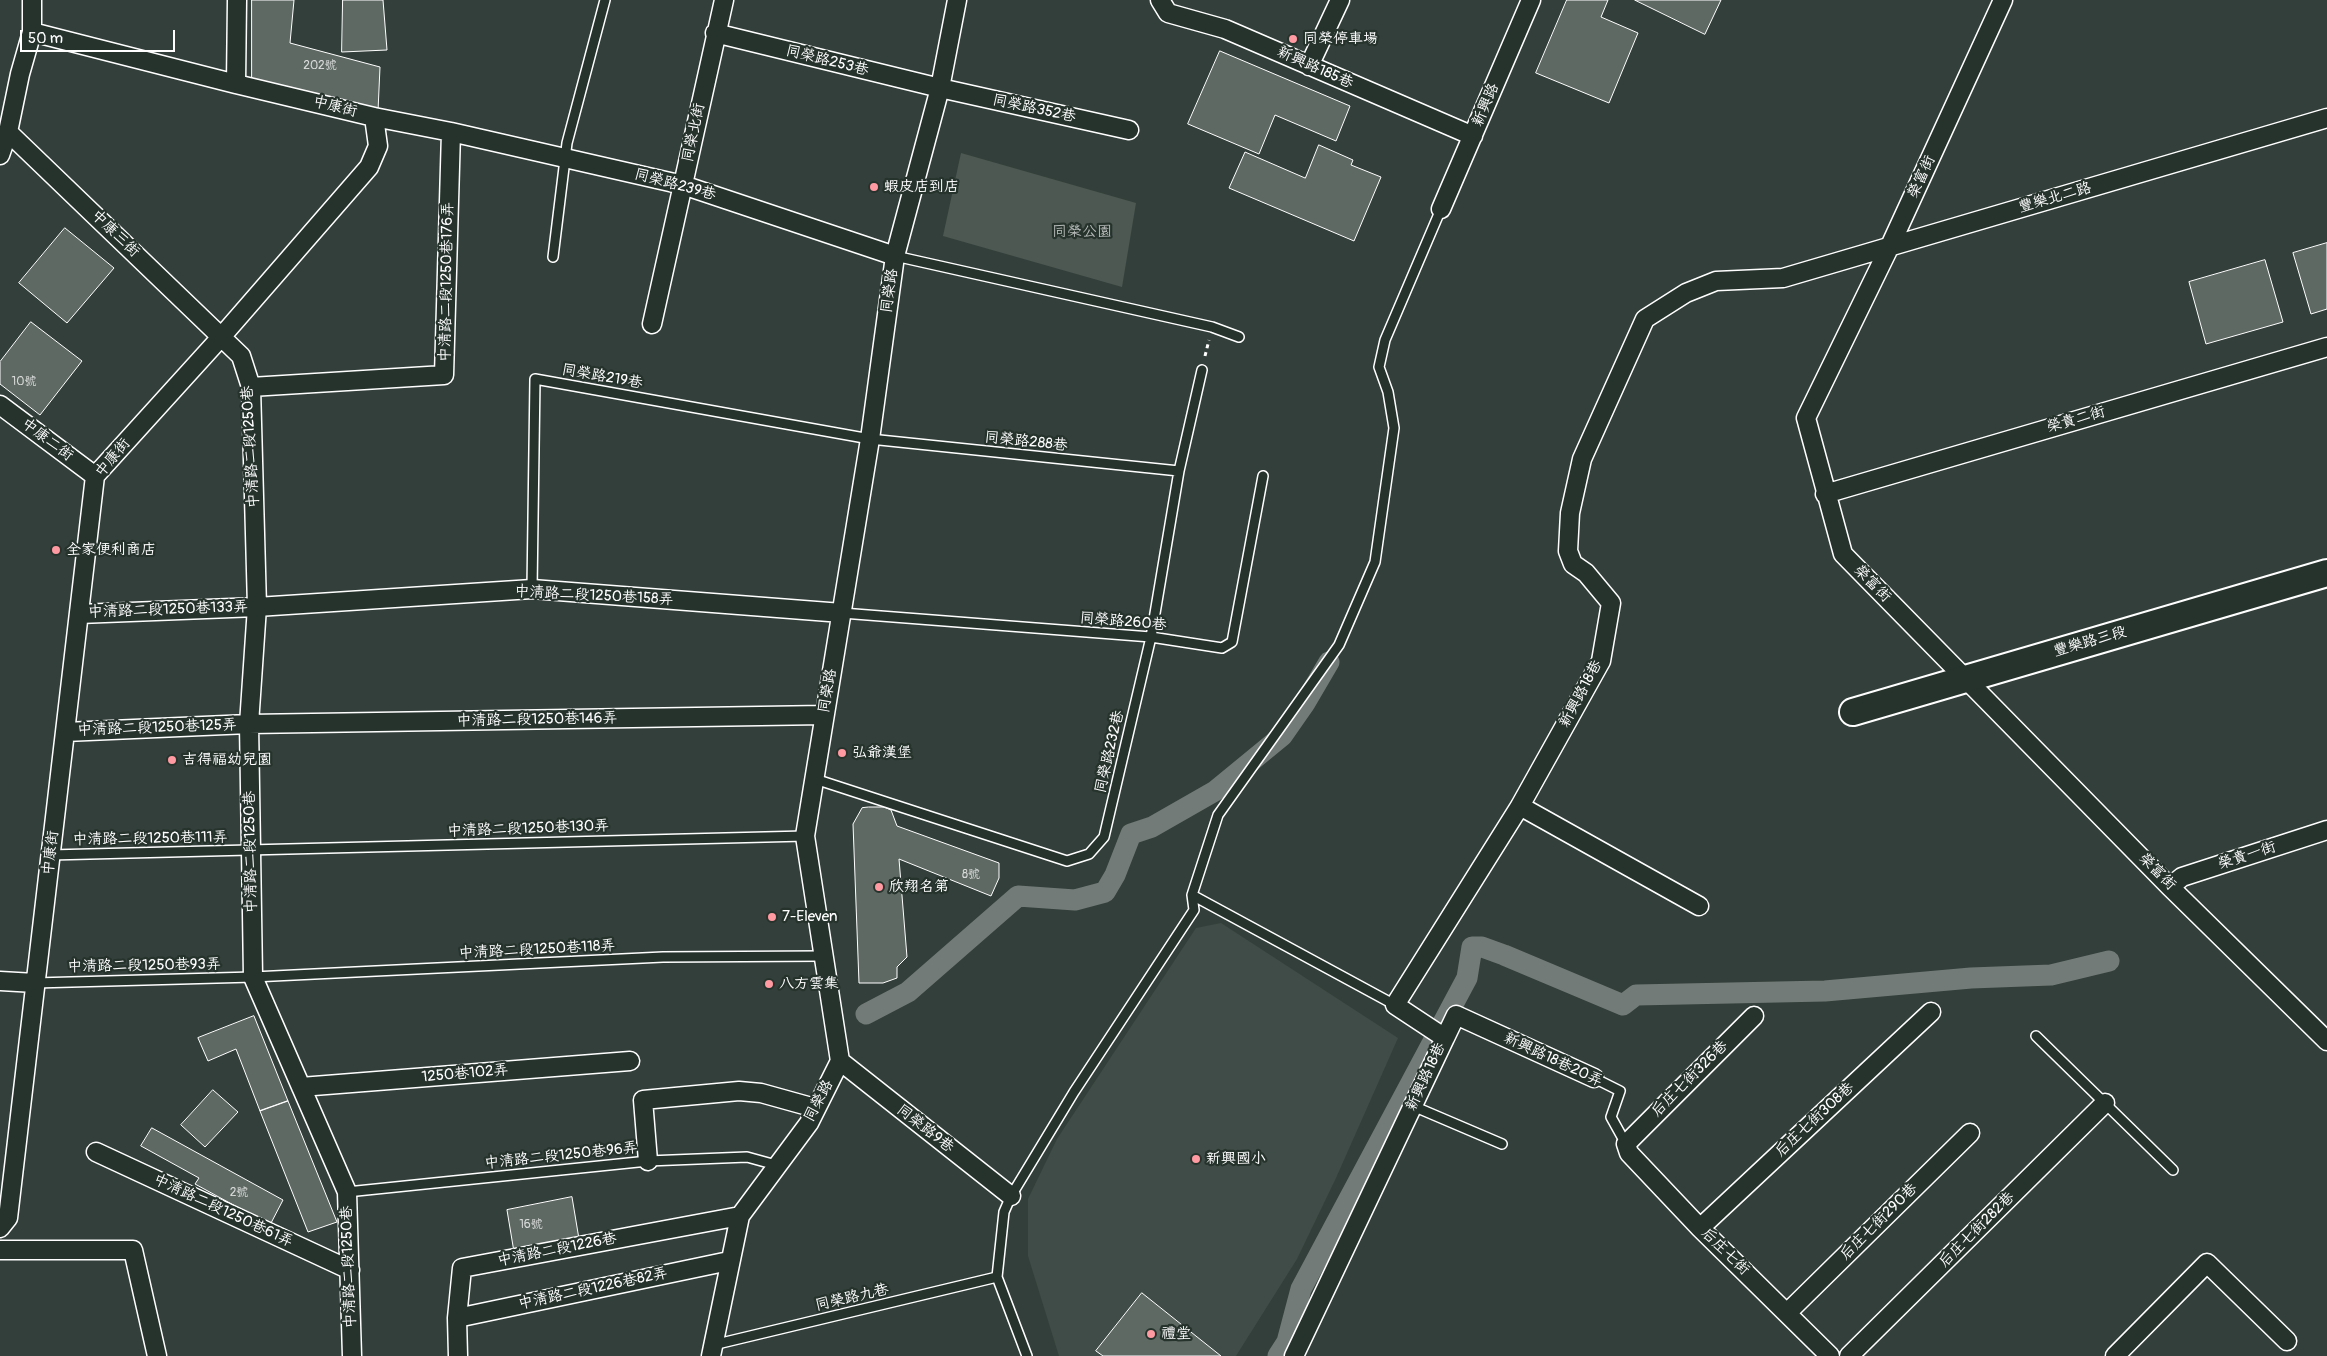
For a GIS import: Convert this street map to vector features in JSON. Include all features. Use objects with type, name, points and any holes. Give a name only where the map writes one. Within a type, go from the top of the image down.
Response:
[{"type":"street","points":[[0,155],[8,132],[20,74],[32,32],[32,0]]},
{"type":"street","points":[[236,84],[237,0]]},
{"type":"street","name":"同榮北街","points":[[652,324],[724,0]]},
{"type":"street","name":"同榮路","points":[[712,1350],[729,1261],[740,1216],[776,1164],[809,1123],[840,1061],[822,956],[805,836],[870,440],[895,256],[940,88],[957,0]]},
{"type":"street","name":"新興路185巷","points":[[1160,0],[1168,13],[1225,29],[1473,136]]},
{"type":"street","points":[[1309,66],[1340,0]]},
{"type":"street","name":"新興路","points":[[1441,209],[1532,0]]},
{"type":"street","name":"榮富街","points":[[2003,0],[1890,246],[1806,418],[1825,494],[1843,554],[2170,886],[2327,1041]]},
{"type":"street","name":"中康街","points":[[0,1228],[8,1218],[95,476],[222,336],[369,167],[378,146],[374,117],[32,32]]},
{"type":"street","name":"同榮路253巷","points":[[715,34],[940,88]]},
{"type":"street","name":"同榮路352巷","points":[[940,88],[1129,130]]},
{"type":"street","points":[[374,117],[451,132]]},
{"type":"street","name":"豐樂北二路","points":[[1611,603],[1586,573],[1573,564],[1568,551],[1570,513],[1582,459],[1645,319],[1686,293],[1716,281],[1783,278],[2327,118]]},
{"type":"street","name":"中康三街","points":[[8,132],[222,336]]},
{"type":"street","name":"同榮路239巷","points":[[451,132],[684,185],[895,256]]},
{"type":"street","name":"中清路二段1250巷176弄","points":[[251,388],[444,375],[451,132]]},
{"type":"street","name":"中清路二段1250巷","points":[[222,336],[241,356],[251,388],[257,607],[249,724],[253,977],[347,1192],[352,1356]]},
{"type":"street","name":"榮貴二街","points":[[1825,494],[2327,346]]},
{"type":"street","name":"中康二街","points":[[0,405],[95,476]]},
{"type":"street","name":"豐樂路三段","points":[[1853,712],[2327,573]]},
{"type":"street","name":"中清路二段1250巷158弄","points":[[257,607],[532,590],[842,613]]},
{"type":"street","name":"新興路18巷","points":[[1294,1356],[1445,1038],[1395,1005],[1520,806],[1601,661],[1611,603]]},
{"type":"street","name":"中清路二段1250巷133弄","points":[[78,614],[257,607]]},
{"type":"street","name":"中清路二段1250巷146弄","points":[[249,724],[824,715]]},
{"type":"street","name":"中清路二段1250巷125弄","points":[[64,732],[249,724]]},
{"type":"street","points":[[1520,806],[1699,906]]},
{"type":"street","name":"榮貴一街","points":[[2170,886],[2182,877],[2327,830]]},
{"type":"street","points":[[0,982],[35,983]]},
{"type":"street","name":"后庄七街308巷","points":[[1700,1228],[1931,1012]]},
{"type":"street","name":"新興路18巷20弄","points":[[1445,1038],[1456,1015],[1594,1078]]},
{"type":"street","name":"后庄七街326巷","points":[[1626,1144],[1754,1016]]},
{"type":"street","name":"1250巷102弄","points":[[301,1087],[630,1061]]},
{"type":"street","name":"同榮路9巷","points":[[840,1061],[1011,1196]]},
{"type":"street","points":[[648,1161],[643,1100],[739,1091],[761,1093],[815,1108]]},
{"type":"street","name":"后庄七街282巷","points":[[1848,1356],[2105,1103]]},
{"type":"street","name":"后庄七街290巷","points":[[1788,1312],[1970,1132]]},
{"type":"street","name":"后庄七街","points":[[1626,1144],[1630,1152],[1700,1228],[1788,1312],[1830,1356]]},
{"type":"street","name":"中清路二段1250巷61弄","points":[[96,1152],[350,1270]]},
{"type":"street","name":"中清路二段1226巷","points":[[458,1356],[457,1318],[462,1268],[740,1216]]},
{"type":"street","points":[[0,1250],[133,1250],[157,1356]]},
{"type":"street","name":"中清路二段1226巷82弄","points":[[457,1318],[729,1261]]},
{"type":"street","points":[[2115,1356],[2207,1263],[2287,1341]]},
{"type":"lane","points":[[553,257],[565,158],[605,0]]},
{"type":"lane","points":[[1027,1356],[997,1277],[1004,1212],[1011,1196],[1074,1092],[1194,910],[1192,894],[1218,815],[1339,645],[1375,562],[1394,428],[1388,392],[1379,367],[1385,340],[1441,209]]},
{"type":"lane","points":[[895,256],[1212,328],[1239,338]]},
{"type":"lane","name":"同榮路232巷","points":[[815,779],[1067,860],[1090,854],[1104,837],[1151,637],[1179,471],[1202,370]]},
{"type":"lane","name":"同榮路219巷","points":[[532,590],[535,379],[870,440]]},
{"type":"lane","name":"同榮路288巷","points":[[870,440],[1179,471]]},
{"type":"lane","name":"同榮路260巷","points":[[842,613],[1151,637],[1222,648],[1232,642],[1263,476]]},
{"type":"lane","name":"中清路二段1250巷130弄","points":[[251,850],[805,836]]},
{"type":"lane","name":"中清路二段1250巷111弄","points":[[50,855],[251,850]]},
{"type":"lane","points":[[1192,894],[1395,1005]]},
{"type":"lane","name":"中清路二段1250巷118弄","points":[[253,977],[663,958],[822,956]]},
{"type":"lane","name":"中清路二段1250巷93弄","points":[[35,983],[253,977]]},
{"type":"lane","points":[[2036,1036],[2173,1170]]},
{"type":"lane","name":"新興路18巷20弄","points":[[1594,1078],[1620,1092],[1612,1117],[1626,1144]]},
{"type":"lane","points":[[1413,1106],[1502,1144]]},
{"type":"lane","name":"中清路二段1250巷96弄","points":[[347,1192],[648,1161],[747,1157],[776,1164]]},
{"type":"lane","name":"同榮路九巷","points":[[712,1350],[997,1277]]},
{"type":"path","points":[[1202,370],[1212,328]]},
{"type":"shaded area","name":"新興國小","points":[[1221,923],[1398,1038],[1336,1178],[1297,1259],[1236,1356],[1059,1356],[1028,1256],[1028,1199],[1057,1139],[1196,928]]},
{"type":"green space","name":"同榮公園","points":[[961,153],[1136,203],[1122,287],[943,236]]},
{"type":"building","points":[[252,0],[294,0],[290,43],[380,67],[378,111],[252,83]]},
{"type":"building","points":[[343,0],[383,0],[387,50],[342,52]]},
{"type":"building","points":[[1567,0],[1608,0],[1601,17],[1638,33],[1609,103],[1536,73]]},
{"type":"building","points":[[1635,0],[1721,0],[1705,34]]},
{"type":"building","points":[[1220,51],[1350,106],[1336,141],[1275,115],[1259,154],[1188,124]]},
{"type":"building","points":[[1319,145],[1353,160],[1351,165],[1381,177],[1354,241],[1229,188],[1245,152],[1305,178]]},
{"type":"building","points":[[65,228],[114,268],[67,323],[19,283]]},
{"type":"building","points":[[2327,243],[2327,309],[2311,314],[2293,253]]},
{"type":"building","points":[[2265,260],[2283,322],[2206,344],[2189,282]]},
{"type":"building","points":[[31,322],[82,361],[40,415],[0,384],[0,362]]},
{"type":"building","name":"欣翔名第","points":[[884,807],[891,810],[897,826],[999,863],[999,878],[991,896],[899,859],[907,957],[897,967],[897,978],[883,983],[859,983],[853,824],[862,808]]},
{"type":"building","points":[[254,1016],[288,1101],[260,1111],[236,1049],[208,1061],[198,1038]]},
{"type":"building","points":[[213,1090],[238,1112],[205,1147],[181,1125]]},
{"type":"building","points":[[288,1101],[337,1222],[308,1232],[260,1111]]},
{"type":"building","points":[[152,1128],[283,1200],[270,1225],[195,1184],[199,1178],[141,1146]]},
{"type":"building","points":[[572,1197],[579,1239],[514,1252],[507,1210]]},
{"type":"building","name":"禮堂","points":[[1142,1293],[1221,1356],[1103,1356],[1096,1351]]},
{"type":"waterway","points":[[866,1014],[908,992],[1018,896],[1075,900],[1105,892],[1115,875],[1131,834],[1152,827],[1215,791],[1282,736],[1305,703],[1329,662]]},
{"type":"waterway","points":[[1278,1356],[1287,1342],[1301,1289],[1467,978],[1472,947],[1482,947],[1504,955],[1623,1005],[1636,995],[1825,991],[1971,978],[2051,975],[2109,961]]},
{"type":"place","name":"同榮停車場","points":[[1293,39]]},
{"type":"place","name":"蝦皮店到店","points":[[874,187]]},
{"type":"place","name":"全家便利商店","points":[[56,550]]},
{"type":"place","name":"弘爺漢堡","points":[[842,753]]},
{"type":"place","name":"吉得福幼兒園","points":[[172,760]]},
{"type":"place","name":"欣翔名第","points":[[879,887]]},
{"type":"place","name":"7-Eleven","points":[[772,917]]},
{"type":"place","name":"八方雲集","points":[[769,984]]},
{"type":"place","name":"新興國小","points":[[1196,1159]]},
{"type":"place","name":"禮堂","points":[[1151,1334]]}]
